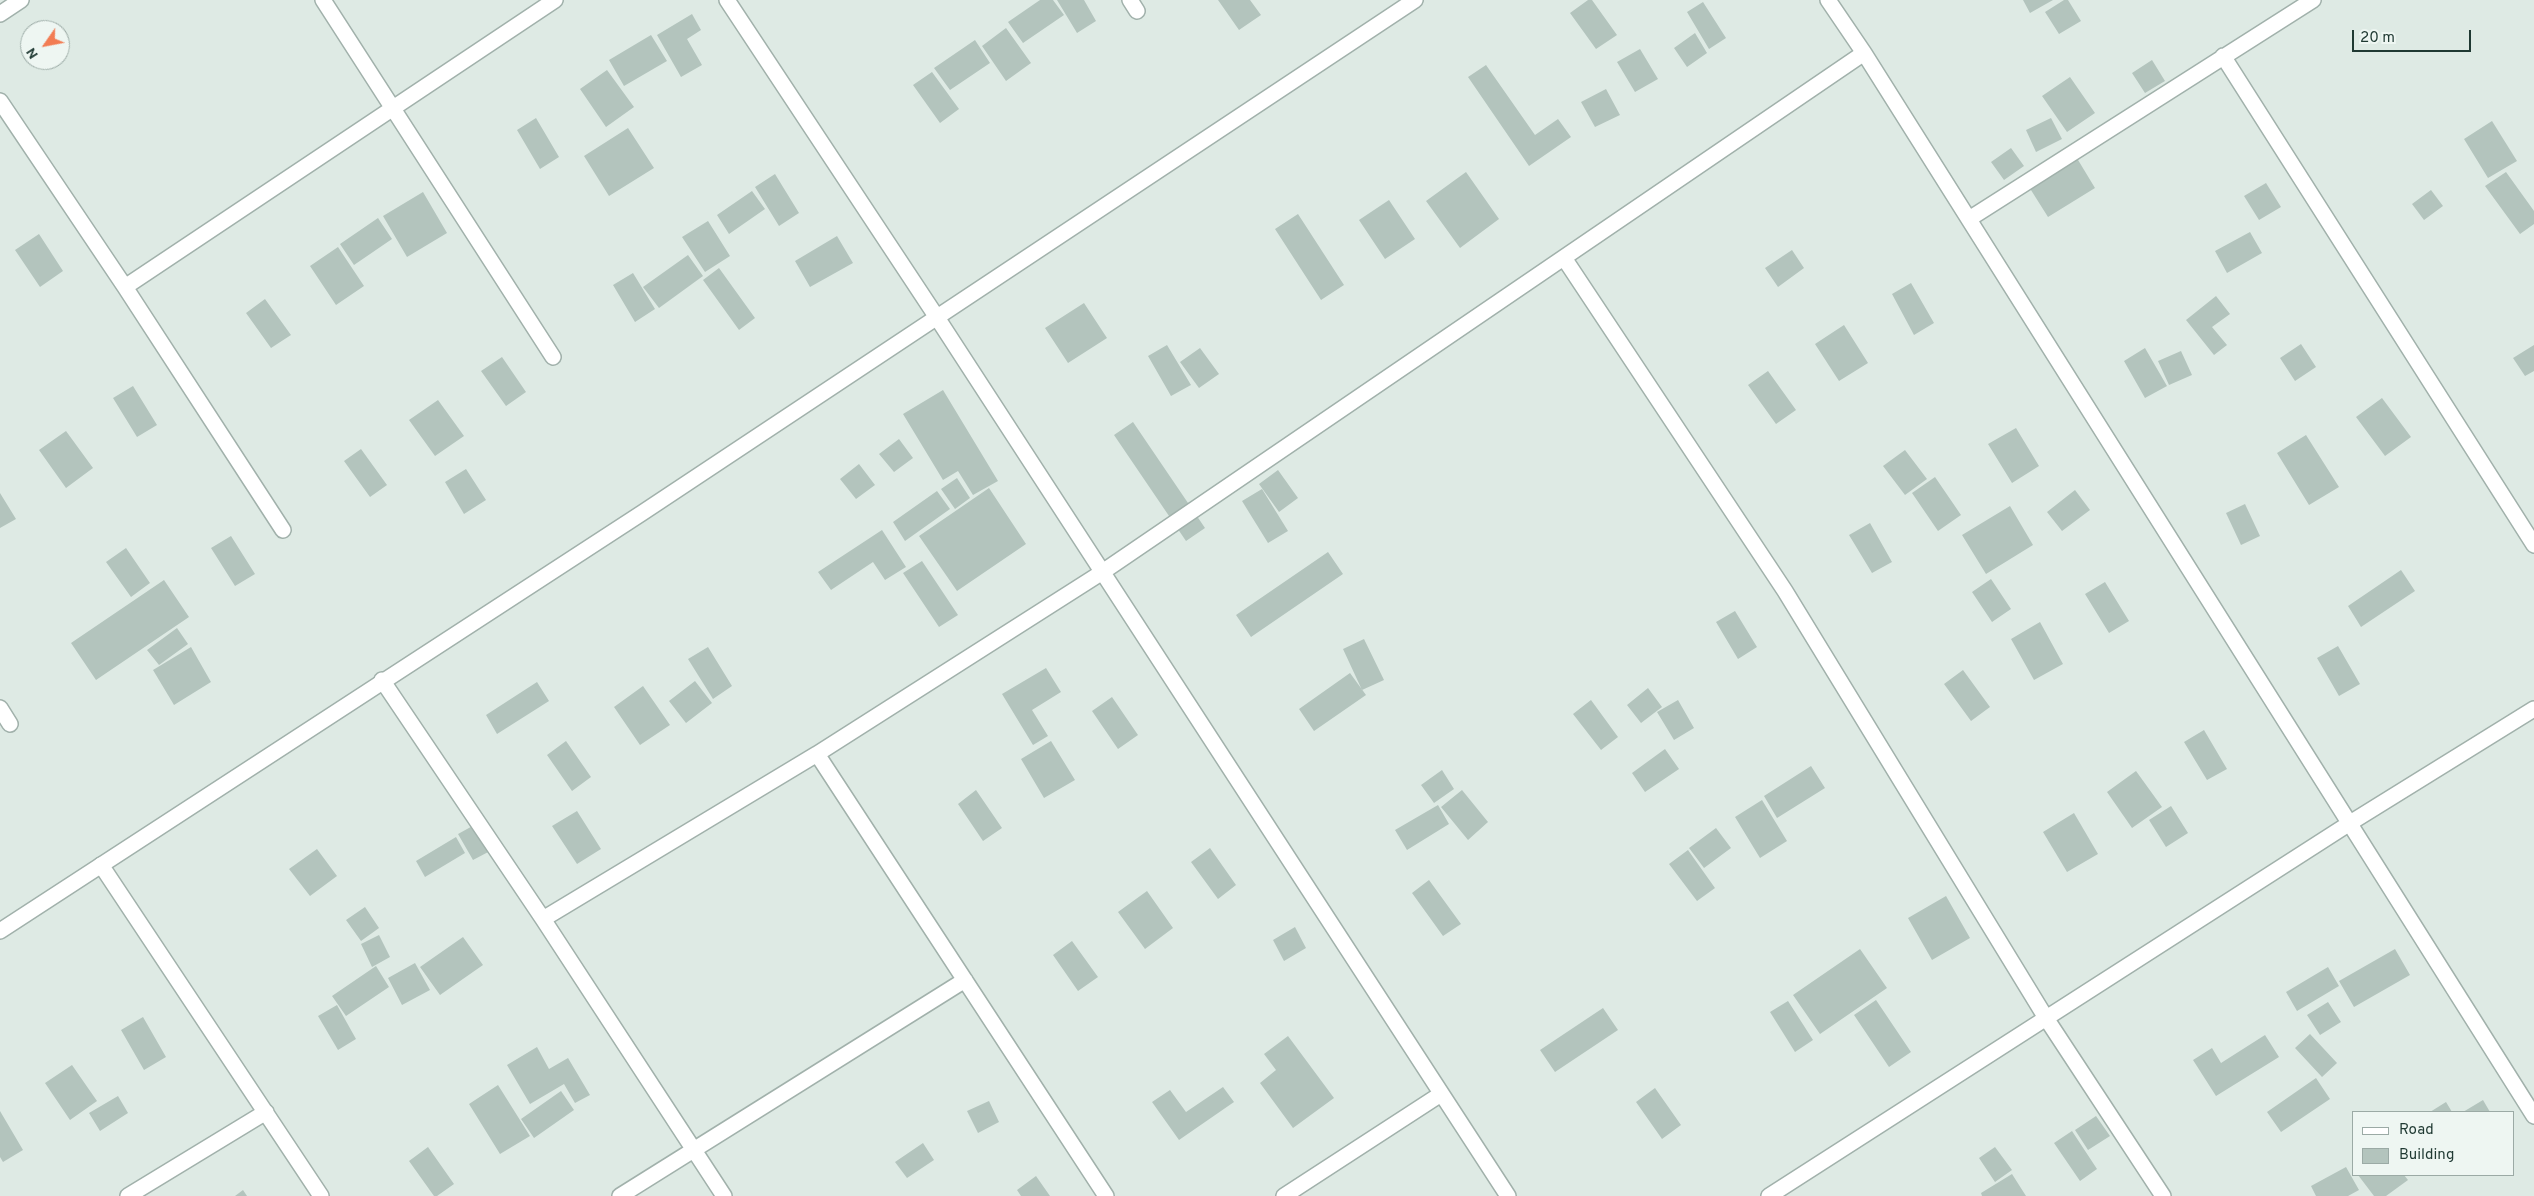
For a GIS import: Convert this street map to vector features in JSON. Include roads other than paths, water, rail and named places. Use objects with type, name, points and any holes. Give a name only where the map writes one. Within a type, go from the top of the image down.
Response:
[{"type":"street","points":[[0,14],[21,0]]},
{"type":"street","points":[[323,0],[553,357]]},
{"type":"street","points":[[126,287],[555,0]]},
{"type":"street","points":[[727,0],[936,316],[1508,1196]]},
{"type":"street","points":[[0,931],[382,680],[642,513],[936,316],[1415,0]]},
{"type":"street","points":[[1828,0],[1864,53],[2534,1116]]},
{"type":"street","points":[[1969,219],[2313,0]]},
{"type":"street","points":[[543,919],[817,754],[1102,573],[1864,53]]},
{"type":"street","points":[[2223,56],[2534,545]]},
{"type":"street","points":[[0,101],[126,287],[283,530]]},
{"type":"street","points":[[1564,258],[1785,591],[2046,1018],[2162,1196]]},
{"type":"street","points":[[382,680],[543,919],[724,1196]]},
{"type":"street","points":[[0,708],[10,724]]},
{"type":"street","points":[[1769,1196],[2350,823],[2534,710]]},
{"type":"street","points":[[817,754],[1106,1196]]},
{"type":"street","points":[[102,865],[321,1196]]},
{"type":"street","points":[[620,1196],[965,980]]},
{"type":"street","points":[[1284,1196],[1441,1094]]},
{"type":"street","points":[[128,1196],[266,1112]]}]
